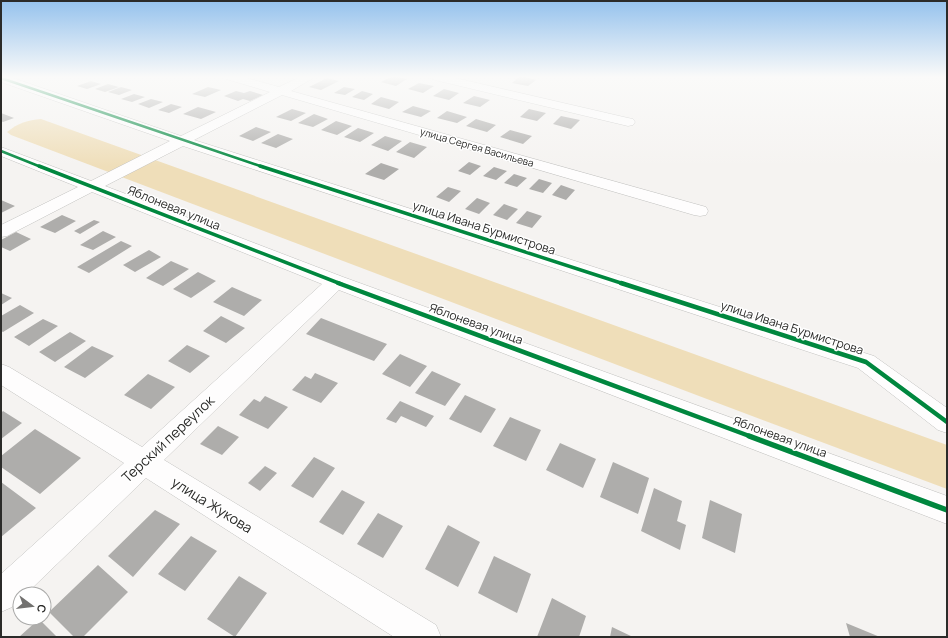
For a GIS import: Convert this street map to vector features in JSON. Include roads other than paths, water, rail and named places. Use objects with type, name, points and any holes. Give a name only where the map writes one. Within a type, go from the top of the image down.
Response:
[{"type":"street","name":"улица Ивана Бурмистрова","points":[[84,107],[183,141],[866,362],[947,422]]},
{"type":"street","points":[[1,232],[250,107]]},
{"type":"street","name":"улица Сергея Васильева","points":[[336,107],[700,211]]},
{"type":"street","points":[[563,107],[628,122]]},
{"type":"street","name":"Яблоневая улица","points":[[1,151],[336,282],[947,510]]},
{"type":"street","name":"Терский переулок","points":[[1,596],[336,282]]},
{"type":"street","name":"улица Жукова","points":[[1,373],[424,637]]}]
